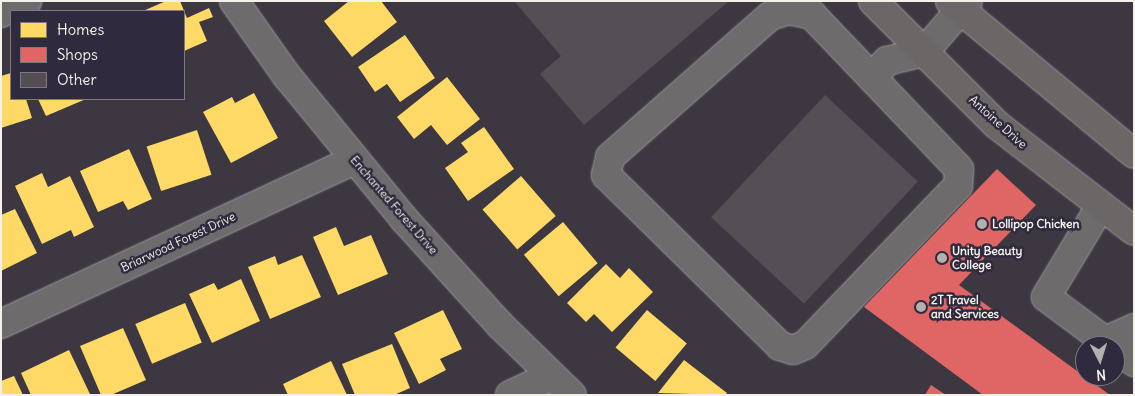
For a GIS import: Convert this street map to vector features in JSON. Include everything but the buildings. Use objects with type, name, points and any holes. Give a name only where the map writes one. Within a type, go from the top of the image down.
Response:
[{"type":"main road","name":"Antoine Drive","points":[[872,1],[998,125],[1100,207],[1134,231]]},
{"type":"main road","points":[[959,4],[1134,154]]},
{"type":"street","points":[[1,13],[27,1]]},
{"type":"street","name":"Enchanted Forest Drive","points":[[234,1],[354,160],[500,325],[572,395]]},
{"type":"street","points":[[872,78],[887,61],[924,52],[959,4]]},
{"type":"street","points":[[788,6],[812,15],[959,168],[958,186],[805,345],[793,350],[780,346],[606,175],[610,157],[770,16],[788,6]]},
{"type":"street","name":"Briarwood Forest Drive","points":[[1,324],[354,160]]},
{"type":"street","points":[[1099,336],[1046,297],[1100,207]]},
{"type":"street","points":[[1123,336],[1134,328]]},
{"type":"street","points":[[510,395],[551,376]]},
{"type":"place","name":"Lollipop Chicken","points":[[982,224]]},
{"type":"place","name":"Unity Beauty College","points":[[942,258]]},
{"type":"place","name":"2T Travel and Services","points":[[921,307]]}]
